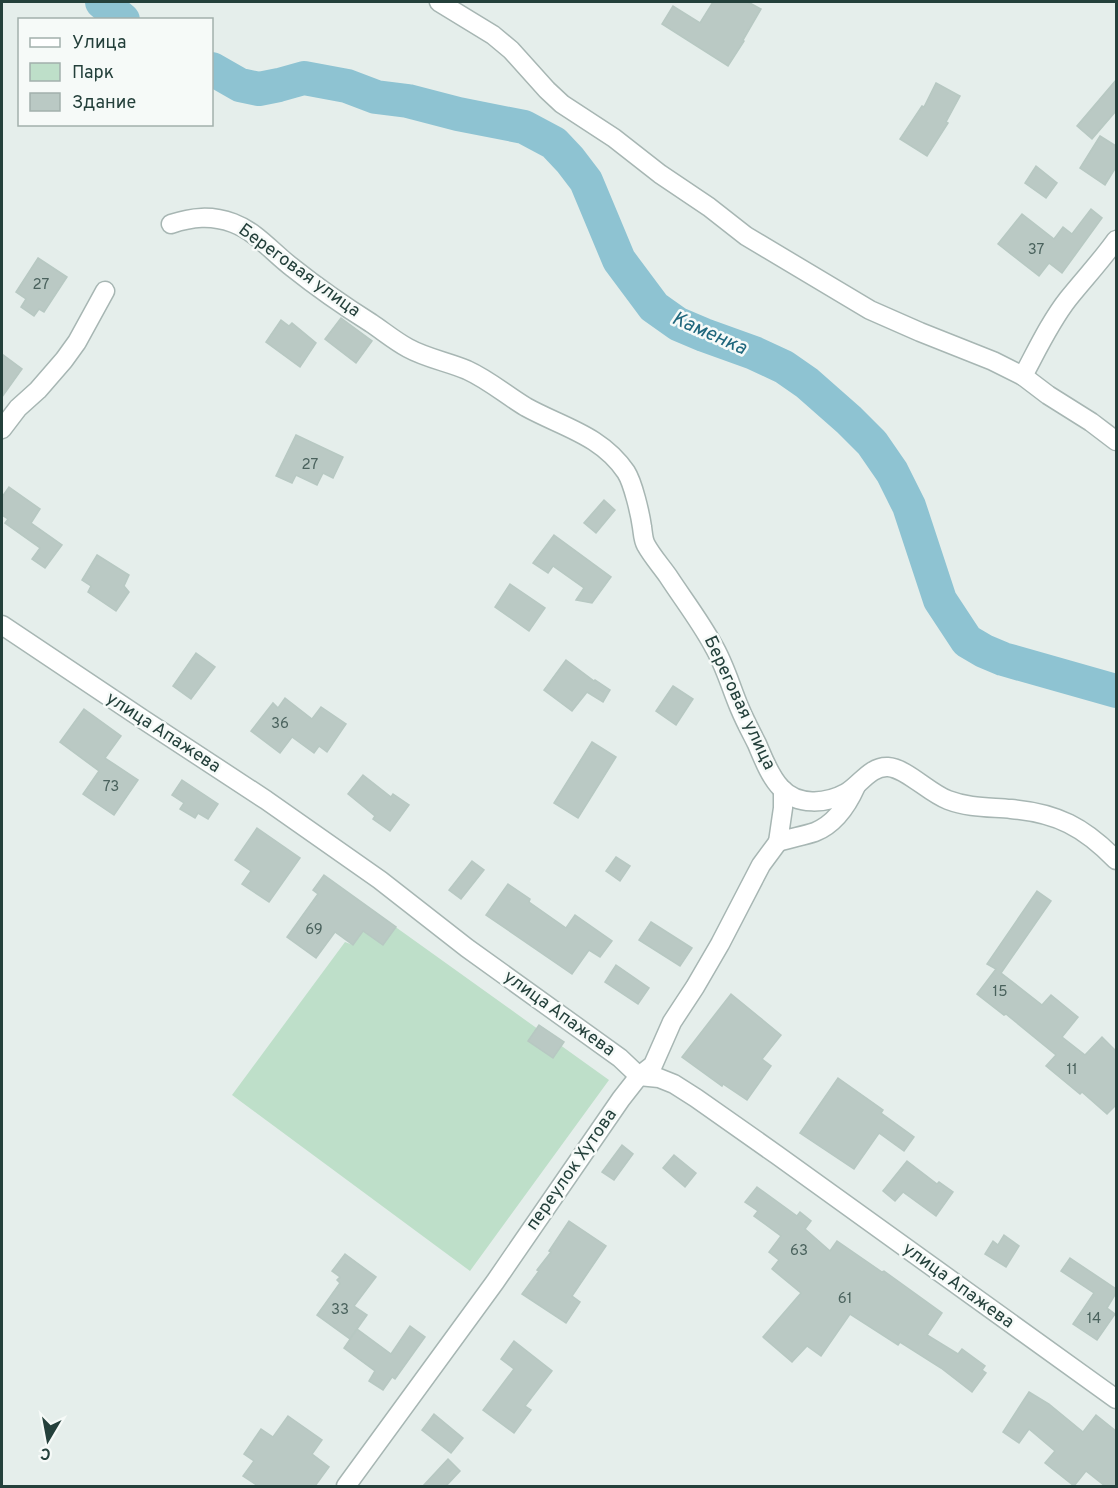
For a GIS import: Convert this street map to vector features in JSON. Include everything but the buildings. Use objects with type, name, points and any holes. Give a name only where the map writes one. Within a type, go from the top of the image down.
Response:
[{"type":"street","points":[[439,2],[493,35],[511,50],[562,104],[614,138],[643,162],[709,207],[746,236],[870,309],[1023,376],[1116,441]]},
{"type":"street","name":"Береговая улица","points":[[171,224],[204,217],[233,223],[262,241],[320,290],[410,349],[481,376],[523,405],[578,431],[600,445],[626,473],[642,525],[644,543],[699,621],[715,648],[766,764],[779,787],[789,795],[816,802],[830,799],[856,786],[873,771],[881,767],[890,767],[898,769],[930,792],[951,801],[981,807],[1040,813],[1060,819],[1090,836],[1116,860]]},
{"type":"street","points":[[1023,376],[1068,299],[1116,240]]},
{"type":"street","points":[[2,429],[18,408],[38,390],[64,360],[105,291]]},
{"type":"street","name":"улица Апажева","points":[[2,624],[266,800],[380,880],[467,948],[620,1058],[639,1076],[659,1078],[674,1084],[696,1098],[1116,1399]]},
{"type":"street","points":[[783,790],[778,842],[817,831],[829,824],[842,810],[856,786]]},
{"type":"street","name":"переулок Хутова","points":[[346,1486],[495,1282],[621,1099],[639,1076],[653,1065],[672,1022],[720,944],[761,864],[778,842]]},
{"type":"green space","points":[[376,913],[609,1080],[470,1271],[232,1095],[345,942],[353,945]]},
{"type":"waterway","name":"Каменка","points":[[102,2],[121,18]]},
{"type":"waterway","name":"Каменка","points":[[213,70],[240,85],[259,89],[304,78],[347,86],[376,97],[408,101],[524,127],[554,143],[586,181],[619,260],[654,307],[678,324],[784,367],[807,383],[872,443],[892,472],[909,506],[940,600],[967,641],[1003,659],[1116,691]]}]
